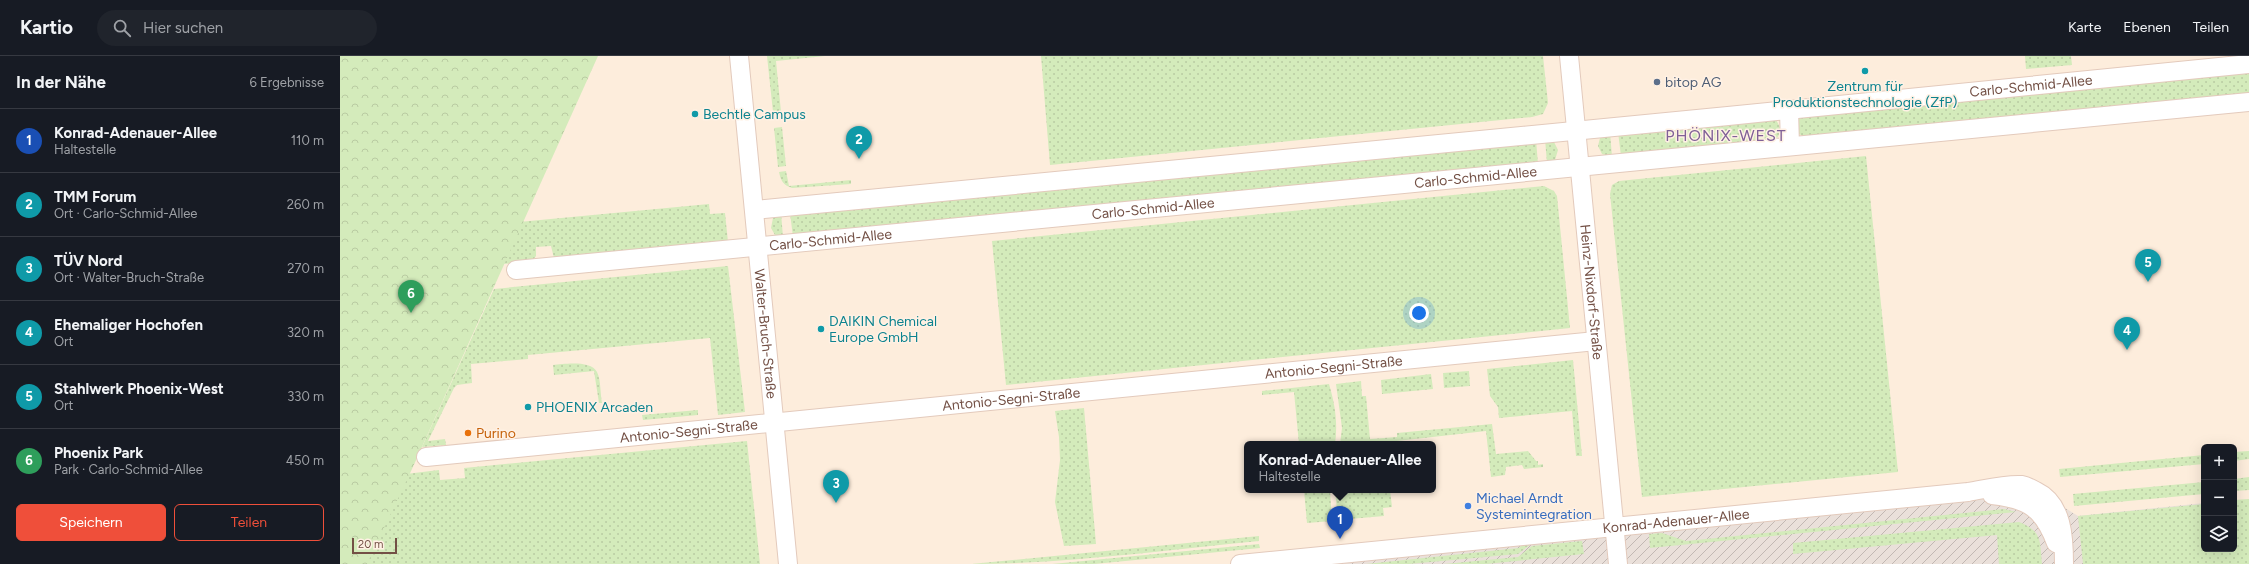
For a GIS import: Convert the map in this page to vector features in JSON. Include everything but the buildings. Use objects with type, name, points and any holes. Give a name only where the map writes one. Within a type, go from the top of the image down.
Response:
[{"type":"street","name":"Walter-Bruch-Straße","points":[[739,56],[788,564]]},
{"type":"street","name":"Heinz-Nixdorf-Straße","points":[[1569,56],[1596,342],[1616,528],[1618,564]]},
{"type":"street","name":"Carlo-Schmid-Allee","points":[[755,210],[1576,131],[2249,64]]},
{"type":"street","name":"Carlo-Schmid-Allee","points":[[516,270],[2249,102]]},
{"type":"street","points":[[1789,110],[1790,146]]},
{"type":"street","name":"Antonio-Segni-Straße","points":[[426,457],[1596,342]]},
{"type":"street","name":"Konrad-Adenauer-Allee","points":[[1240,564],[1968,492],[2008,485],[2024,486],[2043,494],[2053,506],[2062,526],[2063,564]]},
{"type":"street","name":"Konrad-Adenauer-Allee","points":[[1968,492],[2016,497],[2034,508],[2044,517],[2053,534],[2063,564]]},
{"type":"shaded area","points":[[2041,493],[2078,516],[2201,503],[2201,552],[2237,552],[2249,564],[1307,564]]},
{"type":"green space","points":[[340,56],[598,56],[412,469],[367,564],[340,564]]},
{"type":"green space","points":[[767,56],[825,56],[776,61],[781,112],[773,112]]},
{"type":"green space","points":[[1041,56],[1543,56],[1548,103],[1543,114],[1532,117],[1050,165]]},
{"type":"green space","points":[[2025,56],[2071,56],[2072,65],[2026,69]]},
{"type":"green space","points":[[2249,71],[2249,93],[1807,138],[1797,133],[1798,117]]},
{"type":"green space","points":[[1776,120],[1780,131],[1779,136],[1775,141],[1621,156],[1618,132]]},
{"type":"green space","points":[[782,127],[786,166],[778,167],[774,128]]},
{"type":"green space","points":[[1610,132],[1612,157],[1602,154],[1598,146],[1600,138]]},
{"type":"green space","points":[[1545,139],[1554,142],[1558,150],[1555,160],[1547,163]]},
{"type":"green space","points":[[1536,140],[1538,164],[793,237],[790,213]]},
{"type":"green space","points":[[1866,156],[1898,472],[1642,497],[1610,194],[1612,185],[1619,181]]},
{"type":"green space","points":[[786,171],[789,186],[851,180],[851,184],[792,188],[784,184],[779,172]]},
{"type":"green space","points":[[1544,186],[1554,191],[1557,196],[1570,328],[1006,385],[992,241]]},
{"type":"green space","points":[[709,204],[710,214],[725,213],[728,242],[554,258],[551,246],[536,247],[536,256],[531,262],[501,264],[519,222]]},
{"type":"green space","points":[[781,213],[783,237],[775,235],[771,228],[773,218]]},
{"type":"green space","points":[[728,266],[745,412],[718,415],[710,338],[528,355],[528,359],[471,364],[472,383],[457,385],[454,388],[428,441],[445,439],[446,445],[422,447],[494,289]]},
{"type":"green space","points":[[1573,360],[1582,456],[1576,456],[1572,411],[1499,418],[1498,407],[1490,396],[1487,369]]},
{"type":"green space","points":[[583,364],[594,368],[599,379],[602,403],[599,403],[594,371],[554,375],[553,365]]},
{"type":"green space","points":[[1469,371],[1470,386],[1444,388],[1443,373]]},
{"type":"green space","points":[[1431,374],[1433,389],[1382,394],[1381,380]]},
{"type":"green space","points":[[1361,381],[1362,396],[1366,396],[1370,439],[1397,437],[1397,433],[1492,424],[1496,454],[1528,451],[1536,461],[1538,461],[1538,465],[1543,464],[1543,467],[1524,469],[1522,465],[1506,467],[1505,475],[1491,477],[1486,431],[1397,441],[1340,441],[1342,428],[1336,384]]},
{"type":"green space","points":[[1329,384],[1335,414],[1335,441],[1299,441],[1294,392],[1262,395],[1262,391]]},
{"type":"green space","points":[[1084,408],[1096,544],[1064,546],[1055,502],[1060,460],[1059,437],[1055,411]]},
{"type":"green space","points":[[698,410],[698,415],[643,420],[642,415]]},
{"type":"green space","points":[[747,441],[760,564],[365,564],[406,474],[439,470],[440,480],[465,478],[464,468]]},
{"type":"green space","points":[[2249,451],[2249,459],[2237,461],[2237,452]]},
{"type":"green space","points":[[2201,455],[2201,464],[2060,477],[2059,469]]},
{"type":"green space","points":[[2249,477],[2249,490],[2237,491],[2237,479]]},
{"type":"green space","points":[[2201,482],[2201,494],[2074,506],[2073,494]]},
{"type":"green space","points":[[1304,493],[1330,493],[1332,521],[1307,523]]},
{"type":"green space","points":[[1335,493],[1390,493],[1392,507],[1383,508],[1384,516],[1338,520]]},
{"type":"green space","points":[[2249,499],[2249,564],[2083,564],[2078,516],[2201,504],[2201,552],[2237,552],[2237,500]]},
{"type":"green space","points":[[2004,509],[2016,512],[1650,548],[1649,534],[1662,533],[1686,541]]},
{"type":"green space","points":[[2019,522],[2027,525],[2036,533],[2040,543],[2042,564],[1999,564],[1997,535],[1793,554],[1793,543]]},
{"type":"green space","points":[[1259,536],[1259,541],[1115,556],[1043,562],[971,564]]},
{"type":"green space","points":[[1582,541],[1584,554],[1486,564],[1444,564],[1518,557],[1532,546]]},
{"type":"green space","points":[[1534,542],[1518,554],[1409,564],[1366,564],[1519,548],[1524,543]]},
{"type":"green space","points":[[1259,544],[1260,548],[1094,564],[1052,564]]},
{"type":"place","name":"Zentrum für Produktionstechnologie (ZfP)","points":[[1865,71]]},
{"type":"place","name":"bitop AG","points":[[1657,82]]},
{"type":"place","name":"Bechtle Campus","points":[[695,114]]},
{"type":"place","name":"TMM Forum","points":[[859,159]]},
{"type":"place","name":"Stahlwerk Phoenix-West","points":[[2148,282]]},
{"type":"place","name":"Phoenix Park","points":[[411,313]]},
{"type":"place","name":"DAIKIN Chemical Europe GmbH","points":[[821,329]]},
{"type":"place","name":"Ehemaliger Hochofen","points":[[2127,350]]},
{"type":"place","name":"PHOENIX Arcaden","points":[[528,407]]},
{"type":"place","name":"Purino","points":[[468,433]]},
{"type":"place","name":"TÜV Nord","points":[[836,503]]},
{"type":"place","name":"Michael Arndt Systemintegration","points":[[1468,506]]},
{"type":"place","name":"Konrad-Adenauer-Allee","points":[[1340,539]]},
{"type":"district","name":"PHÖNIX-WEST","points":[[1726,135]]}]
